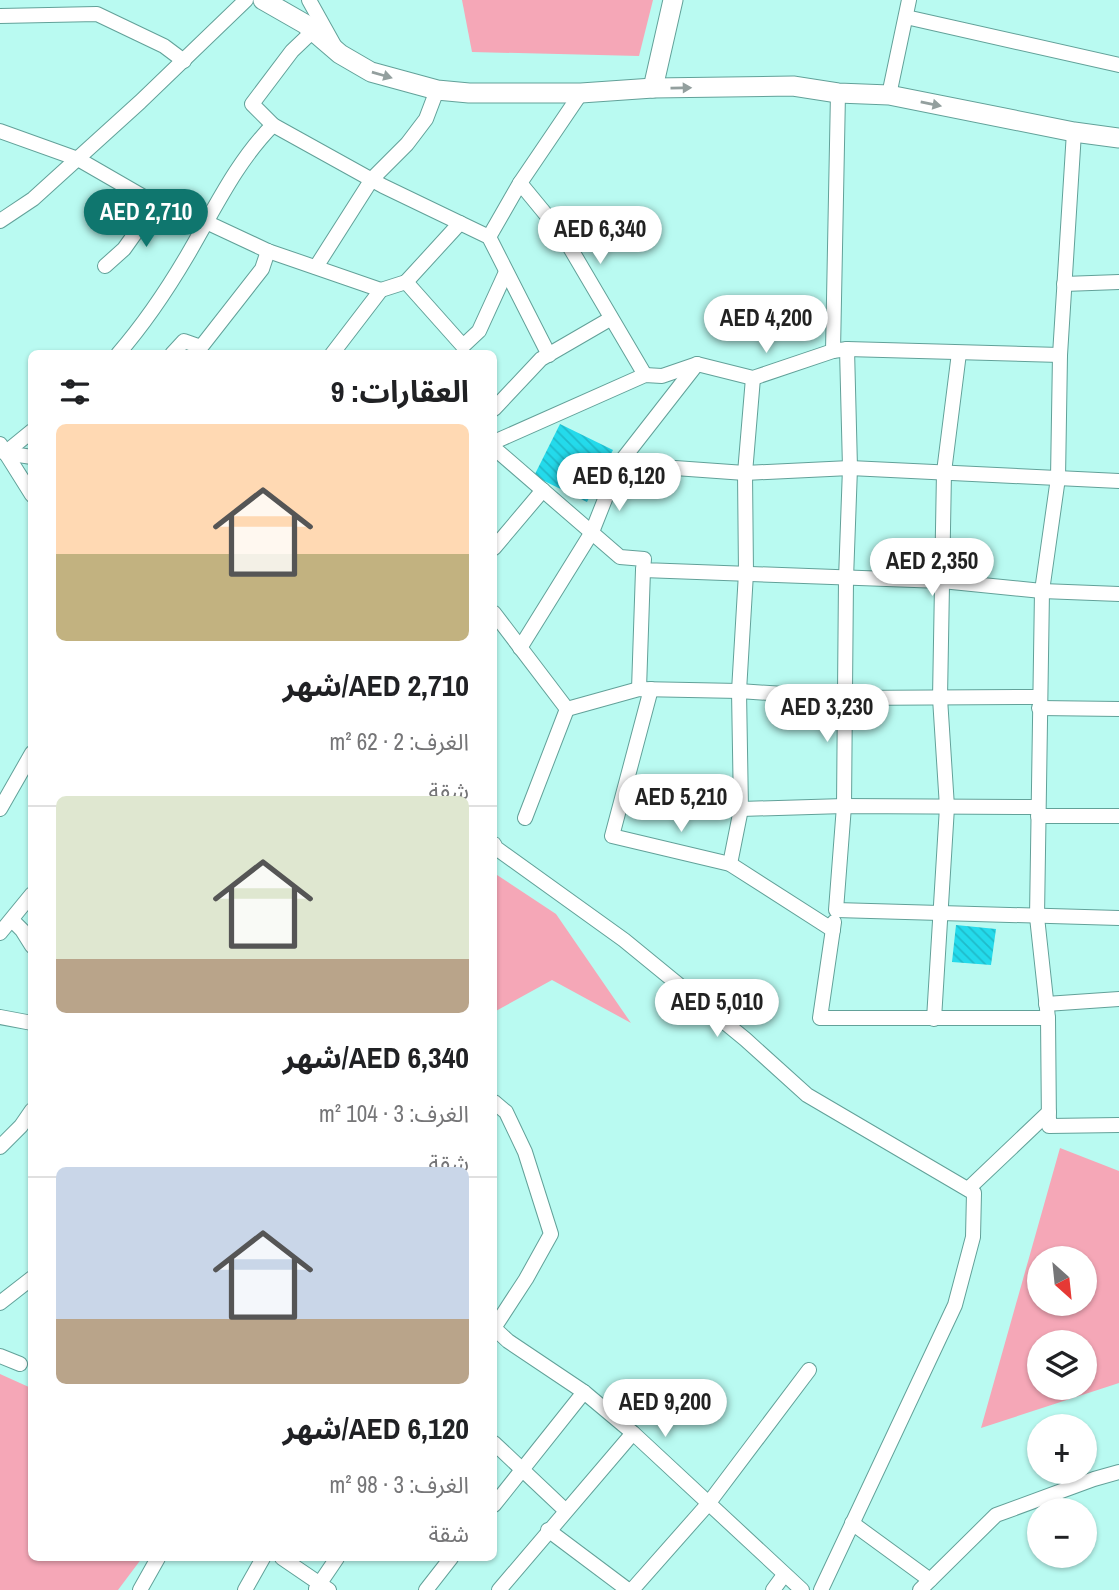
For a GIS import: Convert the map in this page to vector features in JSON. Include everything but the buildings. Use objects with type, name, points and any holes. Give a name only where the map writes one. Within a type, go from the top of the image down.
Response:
[{"type":"street","points":[[0,221],[33,200],[246,0]]},
{"type":"street","points":[[263,0],[313,31],[340,54],[371,72],[437,90],[469,93],[581,93],[653,88],[793,86],[838,93],[889,95],[1074,132],[1119,138]]},
{"type":"street","points":[[309,0],[340,54]]},
{"type":"street","points":[[653,88],[673,0]]},
{"type":"street","points":[[889,95],[909,0]]},
{"type":"street","points":[[0,16],[97,14],[164,46],[184,61]]},
{"type":"street","points":[[906,17],[1119,65]]},
{"type":"street","points":[[313,31],[292,51],[252,104],[272,125],[372,179],[489,237],[549,355]]},
{"type":"street","points":[[316,267],[372,179],[407,144],[426,119],[437,90]]},
{"type":"street","points":[[489,237],[520,183],[581,93]]},
{"type":"street","points":[[838,93],[840,350],[850,468],[844,806],[836,910],[820,1018],[934,1020],[1047,1011],[1119,999]]},
{"type":"street","points":[[121,350],[157,302],[260,138],[272,125]]},
{"type":"street","points":[[0,131],[78,159],[156,204],[206,222],[268,251],[381,290]]},
{"type":"street","points":[[1074,132],[1060,355],[1058,478],[1042,591],[1037,917],[1047,1011],[1049,1126],[1119,1125]]},
{"type":"street","points":[[520,183],[562,234],[645,375]]},
{"type":"street","points":[[105,266],[124,249],[156,204]]},
{"type":"street","points":[[335,350],[381,290],[406,282],[460,223]]},
{"type":"street","points":[[176,350],[184,341],[201,348],[262,269],[268,251]]},
{"type":"street","points":[[406,282],[463,346],[479,331],[506,272]]},
{"type":"street","points":[[1064,284],[1119,282]]},
{"type":"street","points":[[497,406],[541,359],[610,318]]},
{"type":"street","points":[[497,441],[645,375],[662,376],[697,364],[752,378],[840,350],[1060,355]]},
{"type":"street","points":[[934,1020],[947,807],[940,698],[944,472],[959,353]]},
{"type":"street","points":[[520,648],[592,532],[619,464],[697,364]]},
{"type":"street","points":[[730,864],[741,809],[739,691],[746,573],[745,473],[752,378]]},
{"type":"street","points":[[3,448],[28,433]]},
{"type":"street","points":[[3,448],[28,456]]},
{"type":"street","points":[[3,448],[28,489]]},
{"type":"street","points":[[497,451],[620,557],[644,559],[645,689],[612,836],[730,864],[833,930]]},
{"type":"street","points":[[619,464],[745,473],[850,468],[1119,481]]},
{"type":"street","points":[[497,544],[543,490]]},
{"type":"street","points":[[643,570],[942,581],[1042,591],[1119,594]]},
{"type":"street","points":[[497,617],[567,709]]},
{"type":"street","points":[[567,709],[645,689],[739,691],[845,698],[1039,702],[1119,709]]},
{"type":"street","points":[[525,818],[567,709]]},
{"type":"street","points":[[0,809],[28,760]]},
{"type":"street","points":[[741,809],[947,807],[1119,816]]},
{"type":"street","points":[[497,849],[624,940],[745,1039],[807,1095],[974,1193],[973,1237],[955,1305],[821,1590]]},
{"type":"street","points":[[0,933],[28,899]]},
{"type":"street","points":[[836,910],[1119,918]]},
{"type":"street","points":[[12,920],[28,940]]},
{"type":"street","points":[[0,1017],[28,1022]]},
{"type":"street","points":[[497,1104],[506,1112],[525,1152],[551,1234],[497,1323]]},
{"type":"street","points":[[968,1189],[1049,1112]]},
{"type":"street","points":[[0,1147],[28,1116]]},
{"type":"street","points":[[0,1303],[28,1281]]},
{"type":"street","points":[[497,1331],[508,1342],[584,1392],[633,1433],[802,1590]]},
{"type":"street","points":[[0,1356],[20,1364]]},
{"type":"street","points":[[548,1530],[630,1590],[708,1504],[809,1370]]},
{"type":"street","points":[[497,1501],[584,1392]]},
{"type":"street","points":[[499,1590],[633,1433]]},
{"type":"street","points":[[497,1446],[565,1510]]},
{"type":"street","points":[[852,1523],[925,1585],[996,1515],[1119,1472]]},
{"type":"street","points":[[140,1590],[156,1561]]},
{"type":"street","points":[[245,1590],[261,1561]]},
{"type":"street","points":[[286,1561],[321,1588],[335,1561]]},
{"type":"street","points":[[426,1590],[449,1561]]},
{"type":"street","points":[[773,1590],[784,1575]]},
{"type":"shaded area","points":[[462,0],[653,0],[639,56],[472,52]]},
{"type":"shaded area","points":[[497,875],[556,914],[631,1023],[552,980],[497,1010]]},
{"type":"shaded area","points":[[1060,1148],[1119,1171],[1119,1383],[1097,1390],[1097,1330],[1027,1330],[1027,1400],[1067,1400],[981,1428],[1027,1265],[1027,1316],[1097,1316],[1097,1246],[1032,1246]]},
{"type":"shaded area","points":[[0,1374],[28,1387],[28,1561],[140,1561],[118,1590],[0,1590]]}]
